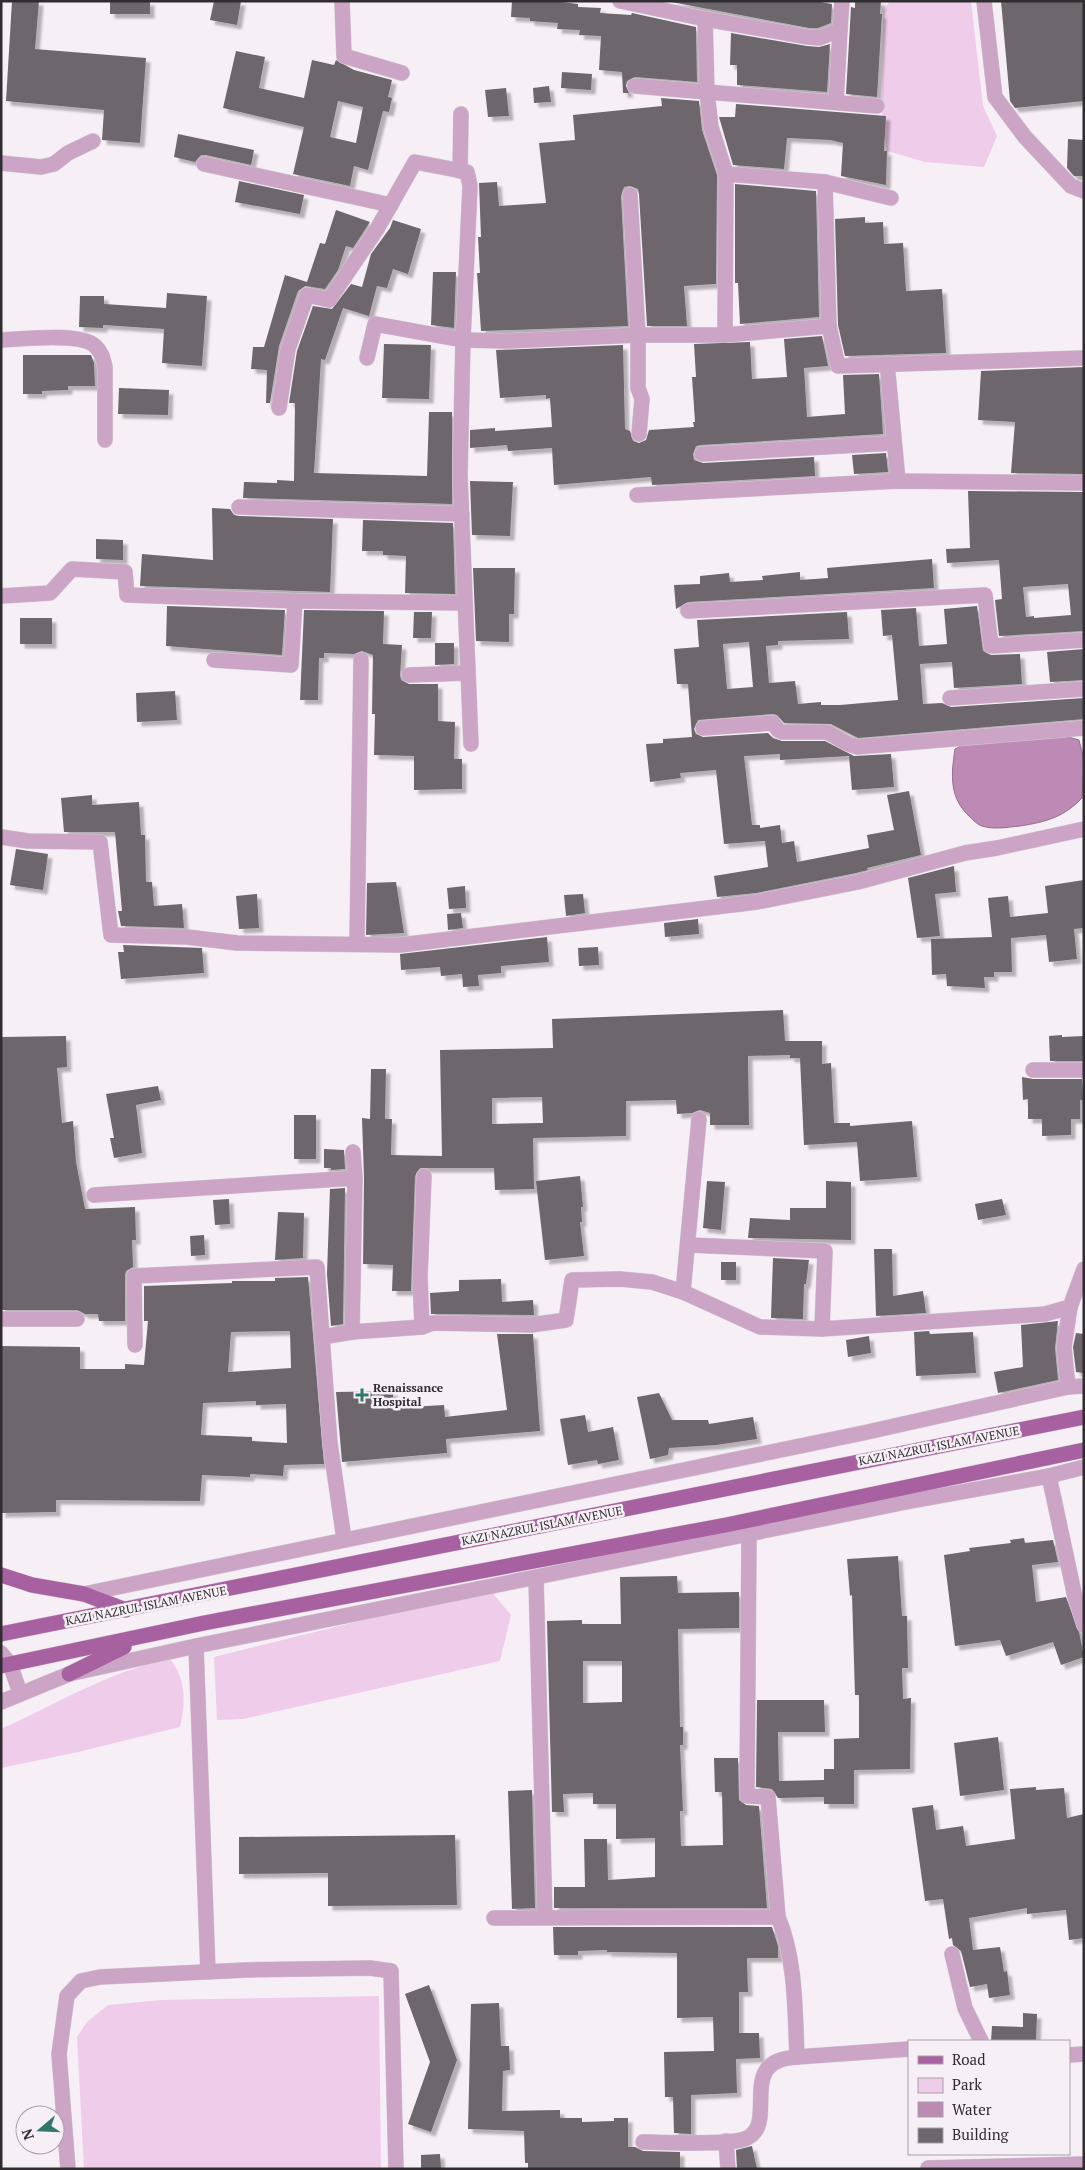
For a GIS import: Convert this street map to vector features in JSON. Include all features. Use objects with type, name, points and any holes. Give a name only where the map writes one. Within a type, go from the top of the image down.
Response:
[{"type":"main road","name":"KAZI NAZRUL ISLAM AVENUE","points":[[1,1634],[1084,1417]]},
{"type":"main road","points":[[4,1661],[144,1637],[204,1623],[726,1525],[1084,1450]]},
{"type":"main road","points":[[1,1575],[32,1586],[84,1594],[127,1610]]},
{"type":"main road","points":[[69,1674],[144,1637]]},
{"type":"street","points":[[342,1],[344,56],[402,73]]},
{"type":"street","points":[[620,1],[808,38],[819,38],[840,30]]},
{"type":"street","points":[[836,102],[842,1]]},
{"type":"street","points":[[984,1],[995,97],[1025,137],[1064,179],[1071,186],[1084,191]]},
{"type":"street","points":[[704,19],[707,92],[711,127],[726,174],[726,334]]},
{"type":"street","points":[[635,86],[877,106]]},
{"type":"street","points":[[460,171],[462,114]]},
{"type":"street","points":[[1,163],[41,166],[54,164],[68,153],[93,142]]},
{"type":"street","points":[[279,408],[288,349],[307,295],[329,300],[391,205],[415,162],[467,172],[470,186],[463,340],[462,514],[471,744]]},
{"type":"street","points":[[204,164],[391,205]]},
{"type":"street","points":[[726,174],[825,182],[890,198]]},
{"type":"street","points":[[825,182],[829,326],[838,366],[1084,358]]},
{"type":"street","points":[[630,195],[638,335],[638,388],[642,399],[639,434]]},
{"type":"street","points":[[367,358],[374,324],[463,340],[506,341],[638,335],[726,334],[829,326]]},
{"type":"street","points":[[1,340],[80,339],[94,345],[103,356],[106,367],[106,440]]},
{"type":"street","points":[[887,363],[898,481]]},
{"type":"street","points":[[702,454],[894,443]]},
{"type":"street","points":[[637,495],[898,481],[1084,483]]},
{"type":"street","points":[[239,507],[462,514]]},
{"type":"street","points":[[1,596],[50,593],[72,569],[125,572],[127,594],[295,601],[465,603]]},
{"type":"street","points":[[688,612],[985,596],[990,646],[1084,640]]},
{"type":"street","points":[[214,660],[291,665],[295,601]]},
{"type":"street","points":[[357,943],[361,660]]},
{"type":"street","points":[[409,675],[467,673]]},
{"type":"street","points":[[950,698],[1084,689]]},
{"type":"street","points":[[702,728],[773,723],[782,732],[827,732],[857,747],[1084,728]]},
{"type":"street","points":[[1,837],[28,841],[100,842],[111,935],[187,937],[237,943],[400,945],[757,902],[858,882],[965,853],[1084,829]]},
{"type":"street","points":[[1033,1070],[1084,1070]]},
{"type":"street","points":[[683,1292],[689,1245],[699,1119]]},
{"type":"street","points":[[352,1332],[355,1178],[353,1152]]},
{"type":"street","points":[[422,1327],[420,1277],[424,1176]]},
{"type":"street","points":[[94,1195],[355,1178]]},
{"type":"street","points":[[689,1245],[825,1251],[822,1329]]},
{"type":"street","points":[[135,1345],[134,1276],[317,1267],[330,1443],[344,1539]]},
{"type":"street","points":[[84,1594],[863,1433],[1076,1386],[1064,1347],[1070,1307],[1084,1269]]},
{"type":"street","points":[[322,1337],[352,1332],[422,1327],[433,1323],[531,1325],[566,1320],[572,1280],[652,1282],[683,1292],[760,1327],[822,1329],[1045,1314],[1070,1307]]},
{"type":"street","points":[[1,1319],[77,1319]]},
{"type":"street","points":[[1,1702],[69,1674],[196,1646],[906,1502],[1049,1476],[1084,1467]]},
{"type":"street","points":[[1049,1476],[1075,1597],[1084,1625]]},
{"type":"street","points":[[749,1535],[747,1796],[768,1797],[778,1917],[784,1931],[789,1961],[797,2057]]},
{"type":"street","points":[[536,1578],[546,1917]]},
{"type":"street","points":[[196,1646],[208,1972]]},
{"type":"street","points":[[4,1661],[20,1694]]},
{"type":"street","points":[[494,1918],[778,1917]]},
{"type":"street","points":[[952,1954],[965,2008],[981,2040]]},
{"type":"street","points":[[68,2169],[59,2054],[67,1996],[81,1981],[100,1977],[208,1972],[370,1968],[391,1971],[396,2169]]},
{"type":"street","points":[[643,2142],[726,2141],[747,2138],[756,2131],[759,2120],[762,2078],[769,2067],[778,2061],[797,2057],[908,2049]]},
{"type":"street","points":[[1070,2055],[1084,2054]]},
{"type":"street","points":[[726,2141],[728,2169]]},
{"type":"street","points":[[928,2168],[1084,2164]]},
{"type":"green space","points":[[890,1],[971,1],[983,106],[997,136],[984,167],[925,162],[887,151],[882,116],[883,11]]},
{"type":"green space","points":[[489,1589],[511,1615],[500,1661],[243,1719],[217,1720],[214,1657]]},
{"type":"green space","points":[[170,1659],[182,1683],[184,1700],[180,1727],[78,1752],[1,1768],[1,1729],[104,1680],[148,1664]]},
{"type":"green space","points":[[379,1996],[381,2169],[84,2169],[77,2037],[87,2022],[108,2005],[162,2000]]},
{"type":"water","points":[[1057,734],[1079,740],[1084,760],[1082,798],[1068,810],[1054,818],[1038,823],[991,828],[980,825],[963,810],[958,802],[953,786],[955,749],[975,738]]},
{"type":"building","points":[[12,1],[39,1],[35,49],[146,58],[140,143],[102,140],[104,110],[6,101]]},
{"type":"building","points":[[110,1],[150,1],[150,14],[110,14]]},
{"type":"building","points":[[214,1],[241,1],[237,25],[210,20]]},
{"type":"building","points":[[512,1],[554,1],[578,4],[578,7],[601,8],[600,13],[631,15],[632,13],[696,27],[697,82],[635,77],[627,81],[626,86],[629,93],[623,93],[622,72],[599,70],[601,36],[579,35],[580,30],[557,29],[558,23],[530,21],[530,18],[511,17]]},
{"type":"building","points":[[666,1],[815,1],[832,4],[831,23],[818,28],[809,28]]},
{"type":"building","points":[[855,1],[881,1],[880,14],[882,14],[877,97],[846,94],[851,7],[855,8]]},
{"type":"building","points":[[1001,1],[1084,1],[1084,101],[1015,108],[1010,101]]},
{"type":"building","points":[[731,33],[807,46],[819,47],[830,44],[827,92],[737,85],[737,65],[730,65]]},
{"type":"building","points":[[236,51],[265,57],[259,88],[304,98],[312,60],[334,65],[336,60],[354,70],[392,80],[388,97],[392,98],[389,112],[383,111],[368,170],[354,166],[350,186],[293,174],[304,127],[223,108]],"holes":[[[338,101],[363,107],[356,143],[330,137]]]},
{"type":"building","points":[[562,72],[592,74],[591,90],[561,88]]},
{"type":"building","points":[[549,86],[551,102],[534,103],[533,88]]},
{"type":"building","points":[[506,88],[509,116],[488,117],[485,90]]},
{"type":"building","points":[[661,98],[699,101],[702,130],[717,175],[716,284],[684,286],[687,326],[647,326],[639,194],[638,189],[630,186],[624,187],[621,196],[628,326],[481,331],[477,273],[480,273],[478,237],[481,237],[479,183],[497,182],[499,206],[546,203],[539,143],[575,140],[573,115],[662,106]]},
{"type":"building","points":[[736,104],[886,116],[884,151],[887,151],[886,185],[841,176],[843,143],[830,140],[787,138],[784,169],[733,165],[719,117],[735,117]]},
{"type":"building","points":[[178,134],[254,150],[251,165],[206,155],[201,155],[195,162],[174,157]]},
{"type":"building","points":[[1068,139],[1084,140],[1084,176],[1074,176],[1067,168]]},
{"type":"building","points":[[239,181],[304,195],[300,214],[235,202]]},
{"type":"building","points":[[735,184],[816,191],[819,317],[740,324],[738,283],[735,283]]},
{"type":"building","points":[[336,210],[370,222],[353,248],[346,246],[338,270],[325,289],[305,286],[298,291],[279,346],[270,403],[266,403],[267,370],[251,369],[253,347],[264,347],[285,275],[307,282],[320,243],[325,244]]},
{"type":"building","points":[[865,217],[865,223],[883,222],[884,244],[903,243],[906,291],[942,289],[946,353],[845,356],[838,325],[835,219]]},
{"type":"building","points":[[393,220],[421,229],[408,274],[393,269],[387,288],[377,286],[369,316],[343,308],[325,360],[321,359],[314,473],[427,476],[429,412],[452,412],[452,504],[243,498],[244,482],[277,483],[277,480],[294,481],[295,403],[289,403],[297,351],[313,306],[332,309],[351,284],[362,287],[371,254],[390,228]]},
{"type":"building","points":[[433,272],[456,272],[454,328],[431,325]]},
{"type":"building","points":[[167,293],[207,296],[202,366],[162,363],[164,329],[103,325],[103,328],[79,327],[80,296],[104,296],[104,304],[166,308]]},
{"type":"building","points":[[822,336],[828,366],[804,368],[807,417],[845,414],[843,375],[879,374],[883,434],[701,445],[696,446],[693,454],[694,460],[703,463],[814,457],[815,476],[652,485],[651,477],[554,485],[552,448],[508,451],[507,445],[470,448],[470,430],[495,428],[495,431],[552,427],[550,398],[546,399],[546,395],[500,398],[496,350],[623,345],[625,429],[630,431],[633,441],[639,443],[646,440],[649,430],[694,427],[692,377],[696,377],[694,344],[750,342],[752,379],[787,377],[784,339]]},
{"type":"building","points":[[384,344],[431,345],[429,399],[382,398]]},
{"type":"building","points":[[23,355],[91,355],[94,363],[95,386],[68,386],[68,390],[42,391],[42,394],[23,394]]},
{"type":"building","points":[[1084,367],[1084,474],[1011,473],[1015,422],[978,420],[981,371]]},
{"type":"building","points":[[119,388],[169,390],[168,415],[118,414]]},
{"type":"building","points":[[886,453],[888,472],[854,474],[852,455]]},
{"type":"building","points":[[470,481],[513,482],[510,536],[472,535]]},
{"type":"building","points":[[968,491],[1084,492],[1084,631],[999,636],[995,600],[1002,599],[999,560],[947,563],[946,549],[970,548]],"holes":[[[1068,584],[1071,615],[1026,617],[1023,587]]]},
{"type":"building","points":[[212,508],[230,509],[234,515],[239,516],[333,519],[330,592],[140,586],[142,554],[213,560]]},
{"type":"building","points":[[363,520],[453,523],[455,594],[405,593],[406,556],[383,555],[383,551],[362,551]]},
{"type":"building","points":[[96,539],[123,540],[123,560],[96,559]]},
{"type":"building","points":[[932,559],[934,588],[688,602],[676,609],[674,585],[700,584],[700,576],[729,573],[730,582],[763,580],[762,576],[800,572],[800,580],[828,578],[827,568]]},
{"type":"building","points":[[473,568],[515,568],[514,614],[509,614],[509,642],[476,641]]},
{"type":"building","points":[[167,606],[285,610],[282,655],[166,646]]},
{"type":"building","points":[[977,606],[983,651],[991,655],[1020,654],[1022,684],[954,688],[952,662],[920,664],[923,704],[942,703],[951,707],[1084,698],[1084,719],[858,738],[831,724],[784,723],[777,715],[773,714],[698,720],[694,729],[696,734],[703,737],[768,733],[773,738],[782,741],[825,741],[854,756],[891,754],[894,787],[852,790],[849,756],[780,760],[780,754],[744,756],[752,825],[760,825],[760,828],[780,825],[782,843],[794,841],[797,862],[869,848],[867,835],[894,830],[887,795],[909,791],[921,855],[867,868],[868,870],[856,873],[756,893],[717,897],[714,876],[768,867],[765,841],[724,844],[716,770],[680,773],[681,778],[650,782],[646,744],[663,743],[663,739],[692,737],[688,684],[677,684],[674,649],[699,647],[697,620],[847,612],[849,639],[778,641],[778,645],[766,646],[769,683],[795,681],[798,704],[821,702],[821,705],[840,705],[898,700],[892,635],[883,636],[881,610],[916,608],[919,646],[947,644],[944,609]],"holes":[[[749,642],[753,687],[727,689],[723,644]]]},
{"type":"building","points":[[304,610],[384,611],[383,644],[402,645],[401,680],[409,684],[438,684],[438,721],[455,722],[454,759],[462,759],[462,789],[414,790],[414,756],[374,755],[375,714],[372,714],[373,655],[362,651],[354,654],[324,653],[324,658],[319,658],[318,700],[300,700]]},
{"type":"building","points":[[414,612],[432,612],[431,638],[413,638]]},
{"type":"building","points":[[20,618],[52,618],[52,644],[20,644]]},
{"type":"building","points":[[435,643],[454,643],[454,664],[435,665]]},
{"type":"building","points":[[1084,649],[1084,680],[1050,682],[1047,652]]},
{"type":"building","points":[[175,691],[177,720],[137,722],[136,693]]},
{"type":"building","points":[[92,795],[92,805],[139,802],[141,835],[145,835],[146,882],[152,882],[154,906],[182,904],[184,928],[121,926],[118,911],[122,911],[115,832],[64,832],[61,798]]},
{"type":"building","points":[[16,849],[48,854],[43,890],[10,885]]},
{"type":"building","points":[[954,866],[956,892],[935,894],[940,936],[917,938],[908,878]]},
{"type":"building","points":[[1084,880],[1084,928],[1074,929],[1077,959],[1049,962],[1046,935],[1011,938],[1012,972],[994,972],[994,977],[984,977],[985,988],[947,986],[946,974],[932,975],[931,939],[992,937],[988,898],[1008,896],[1010,917],[1048,913],[1045,886]]},
{"type":"building","points":[[396,882],[404,933],[366,935],[367,883]]},
{"type":"building","points":[[465,886],[466,908],[449,909],[447,888]]},
{"type":"building","points":[[257,894],[259,928],[239,929],[236,896]]},
{"type":"building","points":[[583,894],[585,913],[566,916],[564,895]]},
{"type":"building","points":[[461,913],[463,928],[448,930],[447,914]]},
{"type":"building","points":[[698,919],[699,934],[665,937],[664,923]]},
{"type":"building","points":[[547,937],[549,962],[501,966],[501,973],[478,975],[479,986],[463,987],[462,974],[441,976],[440,967],[401,970],[400,954]]},
{"type":"building","points":[[123,945],[202,948],[204,973],[121,979],[118,952],[124,952]]},
{"type":"building","points":[[598,947],[599,965],[579,966],[578,948]]},
{"type":"building","points":[[783,1010],[785,1041],[822,1041],[822,1064],[831,1063],[834,1123],[850,1123],[850,1126],[912,1121],[917,1177],[860,1181],[857,1142],[804,1145],[800,1058],[790,1058],[790,1055],[748,1056],[749,1125],[710,1125],[710,1113],[700,1110],[692,1113],[677,1114],[676,1100],[626,1101],[626,1136],[533,1138],[534,1189],[495,1190],[494,1168],[420,1168],[415,1176],[411,1291],[392,1291],[393,1265],[363,1264],[364,1178],[362,1118],[370,1119],[371,1069],[386,1069],[385,1119],[392,1119],[391,1155],[442,1156],[440,1050],[553,1048],[552,1019]],"holes":[[[542,1097],[543,1123],[492,1124],[492,1098]]]},
{"type":"building","points":[[1062,1035],[1062,1037],[1084,1036],[1084,1061],[1050,1061],[1049,1036]]},
{"type":"building","points":[[66,1036],[67,1067],[57,1068],[62,1123],[73,1121],[76,1162],[85,1209],[135,1207],[136,1240],[132,1240],[133,1267],[126,1271],[125,1276],[125,1321],[99,1321],[98,1314],[85,1314],[77,1310],[1,1310],[1,1037]]},
{"type":"building","points":[[1022,1077],[1033,1079],[1082,1079],[1083,1100],[1080,1100],[1080,1119],[1071,1119],[1071,1135],[1042,1136],[1042,1119],[1028,1119],[1028,1099],[1023,1100]]},
{"type":"building","points":[[158,1086],[161,1100],[136,1105],[142,1153],[114,1158],[110,1138],[114,1138],[106,1094]]},
{"type":"building","points":[[294,1115],[316,1115],[316,1159],[294,1159]]},
{"type":"building","points":[[324,1149],[344,1150],[345,1169],[331,1170],[331,1168],[324,1168]]},
{"type":"building","points":[[580,1176],[583,1207],[581,1207],[582,1222],[580,1222],[584,1256],[545,1260],[536,1181]]},
{"type":"building","points":[[707,1181],[725,1182],[721,1230],[703,1228]]},
{"type":"building","points":[[826,1181],[851,1182],[851,1240],[748,1238],[750,1218],[790,1220],[790,1208],[826,1208]]},
{"type":"building","points":[[345,1188],[343,1324],[331,1326],[327,1274],[330,1189]]},
{"type":"building","points":[[229,1199],[230,1224],[215,1225],[213,1200]]},
{"type":"building","points":[[1002,1199],[1006,1215],[978,1220],[975,1204]]},
{"type":"building","points":[[278,1212],[304,1213],[303,1258],[275,1260]]},
{"type":"building","points":[[204,1235],[205,1255],[191,1256],[190,1236]]},
{"type":"building","points":[[874,1249],[892,1249],[893,1296],[923,1291],[926,1313],[876,1316]]},
{"type":"building","points":[[773,1258],[809,1260],[806,1284],[804,1284],[803,1319],[771,1318]]},
{"type":"building","points":[[721,1262],[736,1262],[736,1280],[721,1280]]},
{"type":"building","points":[[308,1277],[324,1464],[284,1465],[283,1476],[250,1474],[250,1477],[202,1475],[200,1501],[56,1500],[56,1512],[1,1513],[1,1346],[80,1347],[80,1369],[125,1369],[125,1364],[144,1365],[148,1321],[144,1321],[144,1286],[232,1283],[232,1281],[275,1281],[275,1278]],"holes":[[[290,1331],[291,1368],[228,1372],[231,1332]],[[256,1401],[256,1405],[286,1404],[287,1443],[252,1441],[252,1437],[201,1435],[203,1403]]]},
{"type":"building","points":[[501,1279],[502,1302],[533,1300],[534,1315],[431,1314],[430,1293],[459,1291],[459,1280]]},
{"type":"building","points":[[1058,1321],[1055,1348],[1058,1380],[998,1393],[994,1372],[1023,1367],[1021,1325]]},
{"type":"building","points":[[929,1331],[930,1334],[973,1332],[976,1373],[916,1376],[914,1332]]},
{"type":"building","points":[[1076,1333],[1084,1334],[1084,1373],[1076,1372],[1073,1347]]},
{"type":"building","points":[[497,1334],[533,1334],[540,1431],[446,1439],[447,1453],[342,1462],[336,1392],[393,1391],[393,1408],[444,1405],[445,1417],[507,1410]]},
{"type":"building","points":[[869,1336],[871,1353],[848,1357],[846,1340]]},
{"type":"building","points":[[659,1393],[672,1420],[708,1420],[709,1424],[753,1417],[757,1439],[716,1445],[669,1448],[668,1455],[650,1459],[637,1397]]},
{"type":"building","points":[[585,1415],[588,1432],[613,1427],[619,1460],[598,1464],[597,1460],[568,1465],[560,1419]]},
{"type":"building","points":[[1024,1538],[1025,1543],[1053,1540],[1058,1562],[1032,1565],[1036,1602],[1066,1597],[1079,1632],[1084,1657],[1061,1665],[1053,1642],[1006,1656],[1000,1640],[955,1646],[944,1555],[970,1551],[969,1548],[1011,1543],[1010,1540]]},
{"type":"building","points":[[898,1556],[902,1616],[907,1616],[908,1668],[902,1668],[903,1699],[911,1698],[910,1769],[854,1770],[854,1804],[824,1804],[824,1797],[778,1798],[772,1789],[756,1787],[757,1700],[824,1700],[825,1732],[778,1732],[779,1781],[824,1780],[824,1769],[834,1769],[834,1739],[859,1738],[859,1695],[855,1695],[852,1595],[850,1596],[847,1559]]},
{"type":"building","points":[[677,1576],[678,1593],[739,1592],[739,1628],[678,1629],[680,1727],[683,1727],[683,1745],[680,1745],[683,1811],[680,1811],[681,1846],[723,1845],[722,1792],[715,1792],[714,1758],[738,1758],[739,1800],[746,1805],[759,1806],[767,1908],[554,1908],[554,1887],[585,1887],[584,1839],[607,1839],[608,1880],[655,1877],[655,1838],[616,1839],[616,1804],[593,1804],[593,1793],[563,1794],[564,1812],[552,1812],[547,1621],[582,1620],[582,1624],[621,1624],[620,1577]],"holes":[[[583,1661],[622,1661],[622,1702],[583,1703]]]},
{"type":"building","points":[[998,1737],[1004,1790],[960,1796],[954,1743]]},
{"type":"building","points":[[1036,1787],[1036,1790],[1064,1788],[1067,1818],[1084,1814],[1084,1938],[1069,1940],[1066,1910],[1027,1914],[1027,1908],[969,1918],[973,1950],[1000,1947],[1004,1972],[1007,1971],[1010,1995],[989,1998],[987,1984],[970,1987],[961,1951],[953,1945],[952,1938],[949,1939],[943,1899],[925,1901],[912,1808],[933,1805],[936,1830],[963,1826],[966,1846],[1015,1839],[1010,1789]]},
{"type":"building","points":[[532,1790],[535,1908],[512,1909],[508,1791]]},
{"type":"building","points":[[455,1835],[457,1905],[328,1906],[328,1873],[239,1874],[239,1837]]},
{"type":"building","points":[[553,1927],[772,1927],[778,1946],[778,1958],[747,1958],[748,1992],[739,1992],[739,2033],[759,2033],[760,2058],[736,2059],[737,2093],[691,2095],[691,2134],[674,2133],[673,2097],[665,2097],[664,2052],[714,2051],[713,2017],[677,2018],[677,1953],[607,1952],[607,1950],[578,1951],[578,1955],[554,1955]]},
{"type":"building","points":[[429,1985],[457,2060],[431,2132],[408,2124],[430,2062],[405,1994]]},
{"type":"building","points":[[499,2003],[501,2046],[509,2046],[510,2070],[503,2071],[502,2111],[560,2110],[560,2118],[582,2118],[582,2122],[614,2121],[614,2118],[628,2118],[628,2147],[635,2147],[643,2151],[680,2152],[680,2169],[528,2169],[528,2163],[525,2163],[524,2131],[468,2129],[471,2004]]},
{"type":"building","points":[[1023,2013],[1037,2014],[1036,2040],[991,2040],[992,2026],[1023,2027]]},
{"type":"building","points":[[752,2146],[757,2169],[737,2169],[736,2150]]},
{"type":"building","points":[[440,2154],[441,2169],[421,2169],[421,2155]]},
{"type":"place","name":"Renaissance Hospital","points":[[362,1395]]}]
